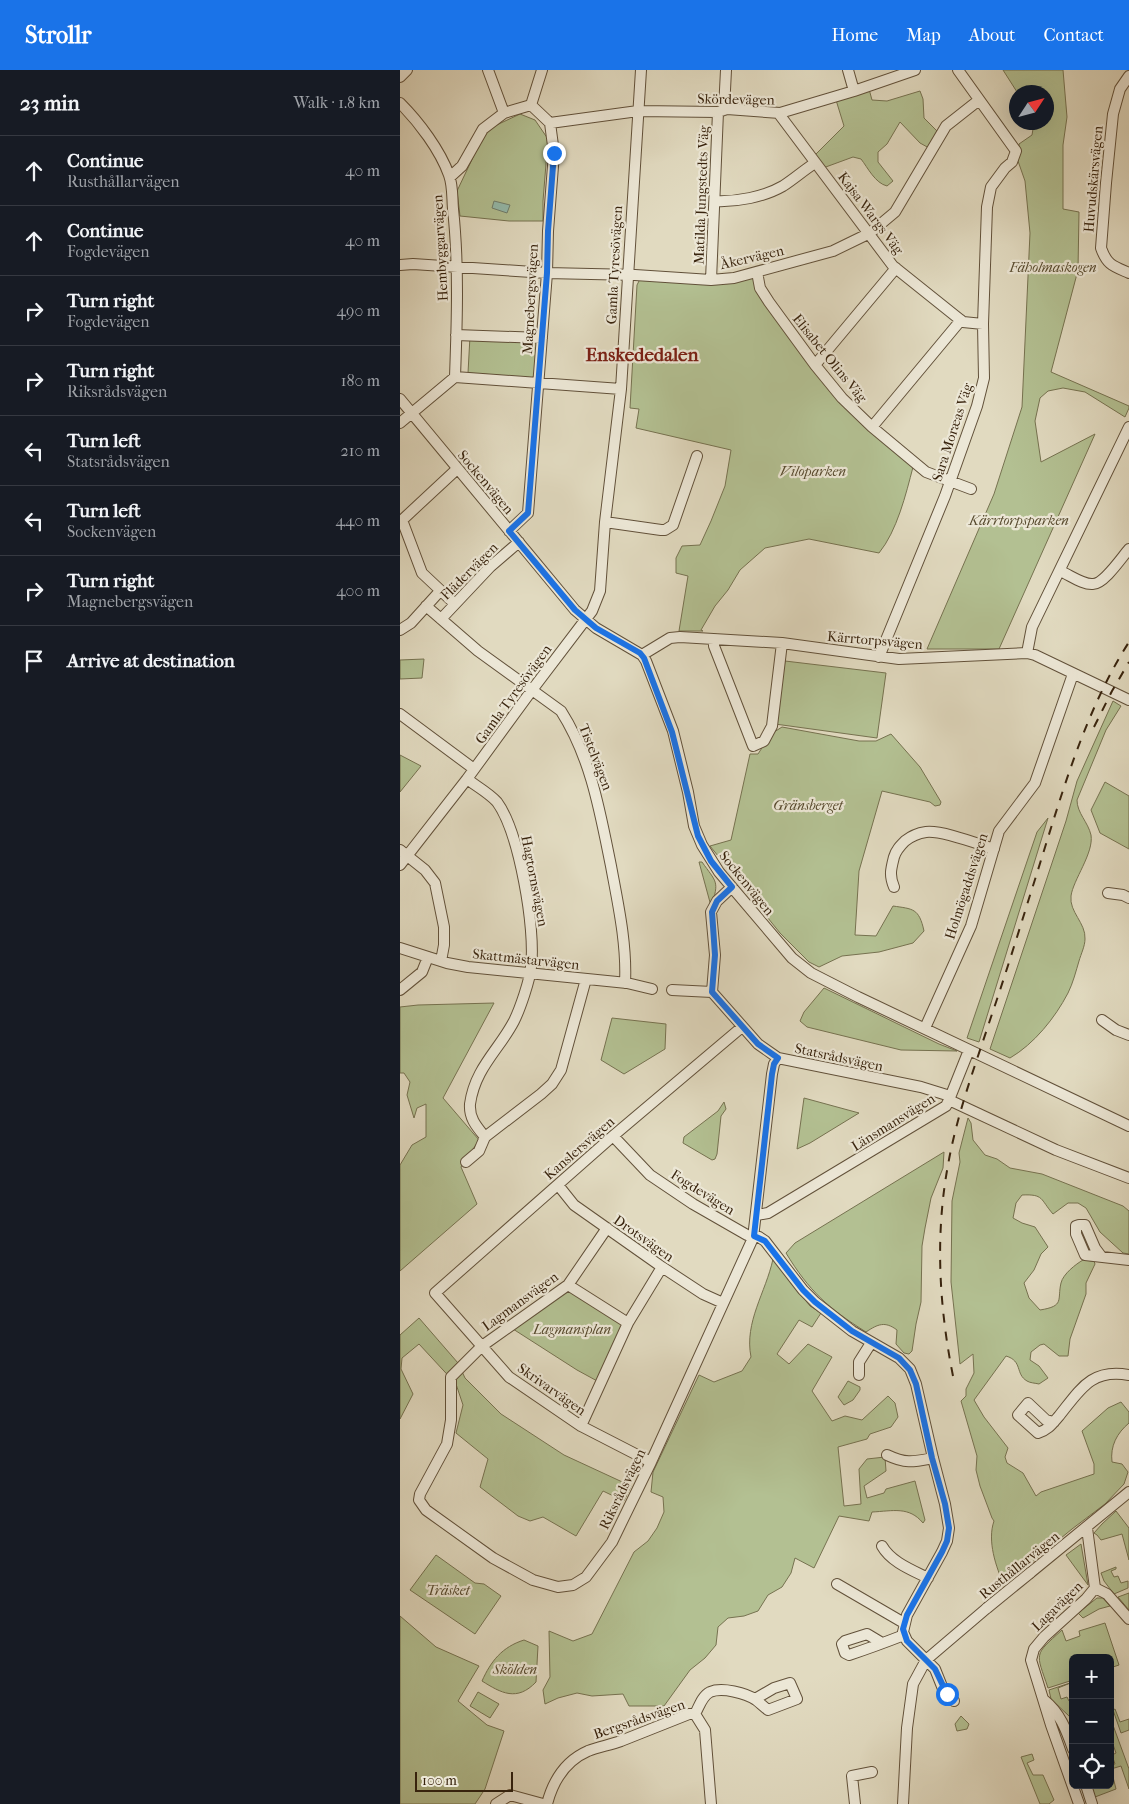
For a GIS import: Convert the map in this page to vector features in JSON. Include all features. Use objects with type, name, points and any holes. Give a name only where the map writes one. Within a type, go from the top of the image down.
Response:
[{"type":"street","points":[[400,77],[407,70]]},
{"type":"street","points":[[488,70],[504,113]]},
{"type":"street","points":[[531,105],[542,70]]},
{"type":"street","name":"Gamla Tyresövägen","points":[[400,865],[404,853],[467,779],[585,620],[597,601],[600,591],[605,522],[620,389],[641,70]]},
{"type":"street","name":"Matilda Jungstedts Väg","points":[[711,280],[721,111],[726,70]]},
{"type":"street","points":[[848,70],[854,91]]},
{"type":"street","name":"Skördevägen","points":[[550,123],[638,111],[721,111],[779,114],[915,70]]},
{"type":"street","points":[[958,70],[979,100]]},
{"type":"street","name":"Huvudskärsvägen","points":[[1129,76],[1120,89],[1113,114],[1101,248],[1110,265],[1129,273]]},
{"type":"street","name":"Sara Moræas Väg","points":[[879,657],[945,496],[949,480],[977,406],[984,378],[983,324],[986,207],[991,187],[1005,168],[1012,162],[1016,151],[979,100]]},
{"type":"street","name":"Åkervägen","points":[[400,265],[413,264],[547,273],[711,280],[734,278],[757,272],[833,250],[870,234],[895,212],[946,126],[979,100]]},
{"type":"street","name":"Hembyggarvägen","points":[[400,103],[428,136],[450,177],[457,267],[454,377]]},
{"type":"street","points":[[450,177],[462,166],[483,129],[504,113],[531,105]]},
{"type":"street","points":[[531,105],[550,123]]},
{"type":"street","name":"Kajsa Wargs Väg","points":[[779,114],[896,268],[961,320],[983,324]]},
{"type":"street","name":"Magnebergsvägen","points":[[509,531],[528,513],[547,273],[554,153],[550,123]]},
{"type":"street","points":[[715,201],[743,199],[771,191],[783,186],[815,163]]},
{"type":"street","points":[[815,365],[896,268]]},
{"type":"street","name":"Elisabet Olins Väg","points":[[757,272],[760,288],[768,300],[815,365],[842,398],[872,427],[926,472],[971,489]]},
{"type":"street","points":[[872,427],[961,320]]},
{"type":"street","points":[[456,335],[542,338]]},
{"type":"street","points":[[400,423],[454,377],[620,389]]},
{"type":"street","name":"Sockenvägen","points":[[400,399],[571,606],[585,620],[642,655],[646,661],[675,739],[698,836],[711,861],[767,930],[802,966],[858,998],[1129,1126]]},
{"type":"street","points":[[1027,653],[1032,627],[1128,433]]},
{"type":"street","points":[[605,522],[661,530],[671,527],[697,456]]},
{"type":"street","points":[[455,604],[422,573],[401,521],[457,469]]},
{"type":"street","name":"Flädervägen","points":[[441,619],[490,567],[519,542]]},
{"type":"street","points":[[1060,571],[1087,583],[1097,584],[1129,549]]},
{"type":"street","points":[[400,630],[411,622],[440,591]]},
{"type":"street","name":"Tistelvägen","points":[[426,606],[478,652],[561,711],[570,724],[590,773],[601,813],[616,890],[626,961],[625,983]]},
{"type":"street","name":"Kärrtorpsvägen","points":[[642,655],[670,638],[680,637],[782,643],[899,659],[1027,653],[1035,655],[1129,700]]},
{"type":"street","points":[[714,640],[714,646],[753,746],[764,741],[772,726],[782,643]]},
{"type":"street","name":"Holmögaddsvägen","points":[[925,1028],[970,926],[999,831],[1035,783],[1073,674]]},
{"type":"street","points":[[400,714],[474,769]]},
{"type":"street","name":"Hagtornsvägen","points":[[467,779],[495,800],[503,811],[513,838],[528,901],[532,932],[530,973],[514,1020],[484,1064],[478,1076],[470,1104],[472,1120],[484,1137]]},
{"type":"street","points":[[894,887],[890,874],[895,853],[908,839],[927,831],[994,849]]},
{"type":"street","points":[[404,853],[425,870],[435,883],[444,927],[444,945],[441,961]]},
{"type":"street","points":[[672,990],[712,992],[715,955],[712,912],[717,901],[732,887]]},
{"type":"street","points":[[1108,893],[1123,895],[1129,898]]},
{"type":"street","name":"Skattmästarvägen","points":[[400,948],[468,967],[625,983],[652,989]]},
{"type":"street","points":[[400,990],[422,972],[428,957]]},
{"type":"street","points":[[466,1162],[479,1151],[484,1137],[542,1094],[552,1084],[561,1070],[586,979]]},
{"type":"street","name":"Statsrådsvägen","points":[[712,992],[758,1044],[778,1058],[921,1087],[949,1098]]},
{"type":"street","points":[[1102,1020],[1116,1030],[1129,1035]]},
{"type":"street","name":"Kanslersvägen","points":[[435,1293],[613,1136],[742,1027]]},
{"type":"street","points":[[949,1098],[969,1050]]},
{"type":"street","name":"Riksrådsvägen","points":[[482,1346],[451,1378],[451,1420],[447,1444],[420,1494],[419,1500],[426,1510],[493,1558],[533,1580],[558,1587],[572,1585],[586,1578],[612,1542],[651,1462],[754,1236],[772,1074],[774,1064],[778,1058]]},
{"type":"street","name":"Länsmansvägen","points":[[757,1215],[768,1213],[870,1153],[946,1106],[949,1098],[1052,1148],[1129,1178]]},
{"type":"street","name":"Fogdevägen","points":[[613,1136],[650,1175],[693,1204],[747,1235],[765,1241],[803,1290],[815,1302],[852,1331],[899,1358],[910,1370],[916,1384],[949,1528],[947,1541],[942,1552],[904,1623],[904,1635]]},
{"type":"street","name":"Drotsvägen","points":[[558,1185],[574,1205],[703,1294],[723,1303]]},
{"type":"street","name":"Lagmansvägen","points":[[482,1346],[568,1285],[607,1228]]},
{"type":"street","points":[[1101,1256],[1129,1260]]},
{"type":"street","points":[[581,1426],[628,1323],[662,1267]]},
{"type":"street","points":[[568,1285],[628,1323]]},
{"type":"street","name":"Skrivarvägen","points":[[435,1293],[509,1377],[581,1426],[651,1462]]},
{"type":"street","points":[[859,1375],[859,1362],[871,1343]]},
{"type":"street","points":[[1054,1422],[1085,1383],[1102,1375],[1129,1375]]},
{"type":"street","points":[[887,1455],[898,1461],[910,1463],[932,1458]]},
{"type":"street","name":"Rusthållarvägen","points":[[903,1804],[907,1728],[913,1684],[926,1660],[1129,1492]]},
{"type":"street","points":[[1087,1528],[1095,1588],[1107,1594],[1129,1620]]},
{"type":"street","points":[[882,1546],[893,1559],[928,1578]]},
{"type":"street","points":[[837,1584],[904,1623]]},
{"type":"street","name":"Lagavägen","points":[[1079,1804],[1031,1660],[1034,1649],[1044,1637],[1086,1599],[1095,1588]]},
{"type":"street","points":[[882,1644],[904,1635],[907,1641],[935,1669],[943,1688],[954,1702]]},
{"type":"street","name":"Bergsrådsvägen","points":[[547,1804],[551,1788],[559,1774],[567,1764],[585,1752],[612,1744],[689,1714],[696,1714],[700,1702],[710,1692],[725,1689],[755,1699]]},
{"type":"street","name":"Lagavägen","points":[[1044,1700],[1054,1708],[1063,1722],[1071,1744]]},
{"type":"street","points":[[696,1714],[704,1730],[711,1804]]},
{"type":"street","points":[[855,1804],[852,1776],[872,1772]]},
{"type":"street","points":[[1087,1789],[1092,1804]]},
{"type":"street","points":[[496,1804],[510,1795],[543,1804]]},
{"type":"green space","points":[[1003,70],[1063,70],[1067,117],[1063,145],[1063,209],[1079,212],[1078,270],[1051,372],[1129,406],[1129,408],[1125,417],[1085,392],[1063,388],[1048,391],[1040,398],[1035,421],[1041,462],[1095,434],[999,649],[927,649],[994,494],[1022,407],[1030,233],[1025,181],[1018,161],[1019,144],[1032,135],[1033,130],[1054,130],[1054,85],[1013,85]]},
{"type":"green space","points":[[869,89],[872,100],[887,101],[920,91],[923,99],[924,118],[938,132],[929,148],[920,143],[900,122],[887,144],[878,152],[878,162],[893,181],[887,186],[875,179],[861,159],[853,157],[823,168],[814,156],[844,126],[836,100]]},
{"type":"green space","points":[[520,114],[535,120],[548,139],[543,221],[509,221],[460,216],[457,191],[486,130]]},
{"type":"green space","name":"Viloparken","points":[[753,277],[813,367],[913,467],[896,523],[879,553],[809,539],[765,548],[740,570],[728,590],[715,606],[701,630],[703,631],[679,631],[688,576],[676,573],[676,558],[682,546],[700,545],[725,486],[731,450],[636,428],[639,409],[630,408],[637,285],[640,279]]},
{"type":"green space","points":[[470,336],[537,341],[535,378],[468,373]]},
{"type":"green space","points":[[424,659],[422,678],[400,679],[400,660]]},
{"type":"green space","points":[[785,661],[886,673],[877,738],[775,724]]},
{"type":"green space","points":[[1113,701],[1121,706],[1106,730],[1077,800],[1077,805],[1091,835],[1087,858],[1075,882],[1071,896],[1072,907],[1085,933],[1084,947],[1070,989],[1057,1012],[1035,1038],[1010,1058],[990,1049],[1066,821],[1077,781]]},
{"type":"green space","name":"Gränsberget","points":[[782,727],[859,741],[876,741],[891,734],[920,767],[941,802],[940,805],[935,806],[930,802],[882,791],[859,871],[855,935],[876,936],[893,906],[910,909],[920,918],[924,931],[913,943],[879,952],[842,956],[819,967],[809,962],[780,933],[710,846],[731,840],[750,754],[758,754],[771,734]]},
{"type":"green space","points":[[400,755],[421,766],[400,792]]},
{"type":"green space","points":[[1105,782],[1129,796],[1129,849],[1100,833],[1091,810]]},
{"type":"green space","points":[[1048,818],[979,1042],[967,1038],[1037,832]]},
{"type":"green space","points":[[699,862],[702,862],[715,882],[716,886],[711,906]]},
{"type":"green space","points":[[824,988],[957,1051],[901,1050],[807,1027],[800,1021],[804,1012]]},
{"type":"green space","points":[[494,1003],[443,1098],[479,1140],[461,1167],[477,1204],[400,1271],[400,1165],[412,1145],[426,1137],[426,1104],[417,1108],[414,1118],[407,1095],[410,1082],[404,1073],[400,1073],[400,1007]]},
{"type":"green space","points":[[612,1018],[666,1024],[665,1049],[624,1074],[601,1060]]},
{"type":"green space","points":[[804,1098],[859,1113],[797,1149]]},
{"type":"green space","points":[[724,1102],[726,1109],[721,1116],[717,1154],[715,1159],[712,1160],[683,1143],[684,1137],[718,1111]]},
{"type":"green space","points":[[968,1118],[971,1123],[973,1140],[985,1155],[997,1159],[1010,1168],[1042,1174],[1123,1206],[1129,1211],[1129,1254],[1123,1253],[1100,1232],[1086,1208],[1078,1203],[1068,1203],[1053,1214],[1041,1198],[1034,1195],[1022,1195],[1016,1203],[1013,1218],[1035,1227],[1048,1247],[1041,1254],[1034,1270],[1024,1283],[1029,1298],[1040,1310],[1057,1304],[1062,1280],[1073,1267],[1083,1260],[1094,1261],[1095,1264],[1086,1283],[1086,1294],[1070,1339],[1068,1356],[1059,1356],[1044,1344],[1031,1352],[1030,1360],[1039,1366],[1048,1378],[1039,1384],[1028,1382],[1023,1378],[1015,1361],[1006,1356],[974,1400],[984,1417],[1008,1448],[1005,1457],[1007,1463],[1023,1473],[1036,1496],[1041,1492],[1094,1474],[1094,1464],[1082,1431],[1108,1408],[1121,1402],[1129,1412],[1129,1423],[1115,1440],[1112,1462],[1122,1464],[1128,1472],[1124,1484],[1105,1504],[1004,1585],[995,1562],[992,1545],[991,1537],[994,1521],[980,1486],[976,1470],[977,1456],[961,1401],[966,1396],[966,1389],[974,1373],[973,1354],[960,1364],[951,1282],[952,1201],[960,1162],[959,1153]]},
{"type":"green space","points":[[944,1152],[943,1168],[931,1198],[925,1228],[922,1246],[921,1302],[912,1351],[909,1354],[904,1353],[896,1344],[897,1330],[893,1327],[882,1325],[866,1332],[820,1298],[803,1278],[786,1253],[795,1243]]},
{"type":"green space","points":[[773,1259],[810,1306],[821,1313],[812,1327],[799,1320],[777,1354],[789,1364],[808,1344],[832,1357],[812,1391],[832,1421],[845,1416],[862,1420],[888,1396],[895,1403],[898,1417],[891,1427],[870,1434],[867,1439],[838,1447],[844,1506],[861,1504],[859,1469],[867,1459],[885,1457],[886,1471],[864,1486],[867,1498],[884,1493],[886,1489],[915,1481],[925,1520],[923,1523],[912,1514],[900,1511],[872,1512],[869,1521],[839,1516],[814,1568],[795,1558],[791,1573],[782,1587],[768,1595],[758,1611],[744,1616],[728,1618],[718,1627],[716,1645],[705,1658],[690,1670],[664,1706],[629,1706],[623,1694],[592,1696],[577,1693],[545,1704],[543,1690],[550,1677],[549,1631],[573,1641],[592,1634],[634,1552],[648,1541],[657,1528],[664,1512],[663,1497],[651,1492],[653,1472],[699,1375],[714,1382],[742,1371],[751,1357],[750,1344],[753,1319]]},
{"type":"green space","name":"Lagmansplan","points":[[565,1289],[623,1324],[599,1382],[513,1329]]},
{"type":"green space","points":[[419,1318],[458,1363],[465,1378],[501,1414],[564,1455],[631,1486],[624,1501],[603,1491],[576,1536],[543,1517],[530,1521],[518,1516],[480,1487],[488,1459],[456,1433],[463,1405],[456,1384],[419,1344],[402,1358],[401,1369],[413,1394],[400,1419],[400,1335]]},
{"type":"green space","points":[[848,1381],[860,1387],[860,1390],[853,1400],[844,1405],[838,1397]]},
{"type":"green space","points":[[1116,1511],[1129,1528],[1129,1560],[1122,1534],[1101,1540],[1094,1533]]},
{"type":"green space","points":[[1081,1544],[1088,1585],[1066,1555]]},
{"type":"green space","name":"Träsket","points":[[436,1555],[475,1583],[484,1584],[501,1596],[475,1634],[410,1590]]},
{"type":"green space","points":[[1116,1567],[1116,1569],[1111,1571],[1114,1577],[1118,1576],[1121,1583],[1128,1581],[1128,1588],[1114,1594],[1104,1581],[1101,1573]]},
{"type":"green space","points":[[1129,1593],[1129,1610],[1118,1597]]},
{"type":"green space","points":[[1097,1598],[1103,1598],[1110,1606],[1099,1609],[1083,1618],[1078,1613]]},
{"type":"green space","points":[[400,1616],[436,1647],[479,1666],[458,1701],[487,1725],[504,1731],[485,1789],[475,1804],[400,1804]]},
{"type":"green space","points":[[1105,1623],[1119,1665],[1114,1667],[1114,1654],[1069,1654],[1069,1681],[1048,1688],[1040,1661],[1042,1650],[1062,1630],[1066,1641],[1080,1636],[1079,1631]]},
{"type":"green space","name":"Skölden","points":[[524,1640],[538,1646],[536,1682],[522,1692],[509,1694],[482,1681],[493,1661],[503,1651]]},
{"type":"green space","points":[[1069,1683],[1058,1688],[1061,1699],[1067,1697],[1069,1701],[1069,1716],[1051,1699],[1049,1690]]},
{"type":"green space","points":[[478,1692],[499,1704],[490,1718],[470,1706]]},
{"type":"green space","points":[[1114,1710],[1120,1722],[1129,1719],[1129,1730],[1121,1733]]},
{"type":"green space","points":[[961,1716],[969,1724],[967,1729],[957,1731],[955,1724]]},
{"type":"green space","points":[[1114,1728],[1129,1769],[1129,1789],[1121,1766],[1114,1768],[1114,1754],[1116,1753],[1114,1747]]},
{"type":"green space","points":[[1032,1754],[1034,1760],[1027,1763],[1033,1775],[1043,1775],[1054,1800],[1049,1804],[1040,1804],[1021,1757]]},
{"type":"green space","points":[[1114,1781],[1116,1789],[1095,1797],[1092,1789],[1114,1789]]},
{"type":"shaded area","points":[[494,201],[510,205],[507,213],[492,208]]},
{"type":"railway","points":[[953,1376],[944,1323],[940,1244],[944,1191],[956,1127],[1072,764],[1097,701],[1129,642]]},
{"type":"railway","points":[[1094,727],[1129,662]]},
{"type":"district","name":"Enskededalen","points":[[642,354]]},
{"type":"route","points":[[554,153],[547,273],[528,513],[509,531],[585,620],[640,653],[646,661],[677,747],[694,826],[706,854],[732,887],[717,901],[712,912],[715,955],[712,992],[758,1044],[778,1058],[774,1064],[772,1074],[754,1236],[765,1241],[772,1248],[803,1290],[815,1302],[852,1331],[899,1358],[910,1370],[916,1384],[949,1528],[947,1541],[936,1566],[907,1615],[903,1629],[907,1641],[935,1669],[947,1694]]},
{"type":"park label","name":"Fäholmaskogen","points":[[1053,267]]},
{"type":"park label","name":"Kärrtorpsparken","points":[[1019,520]]}]
